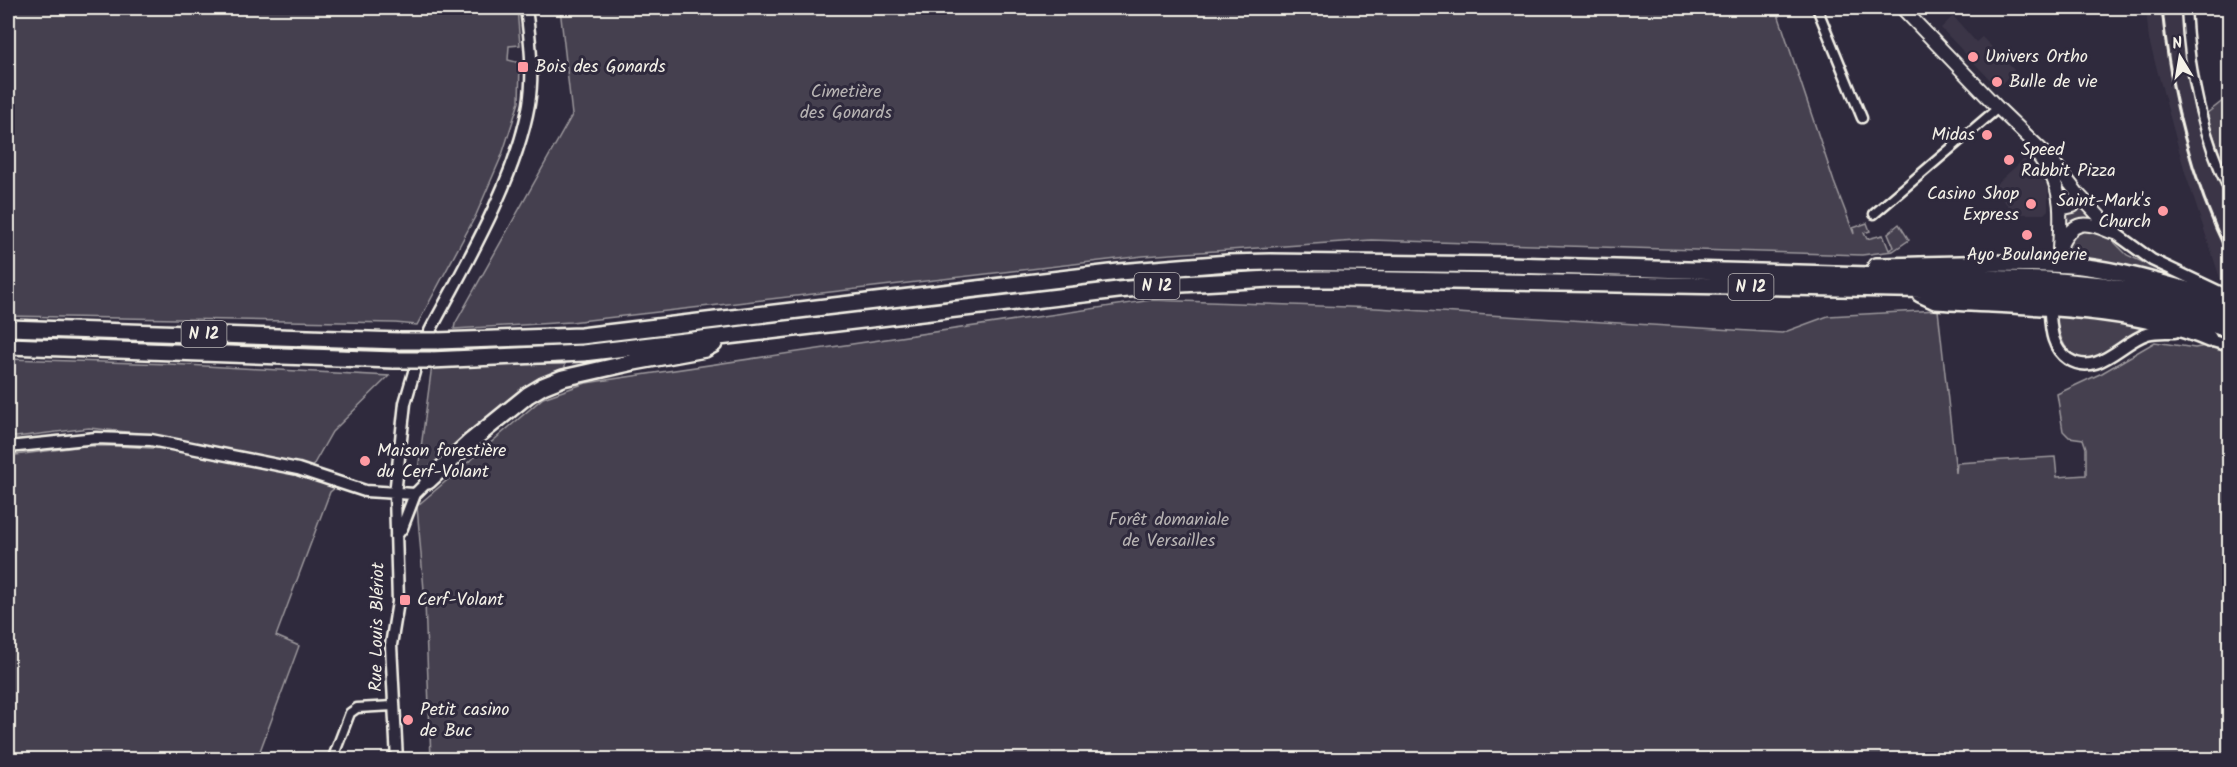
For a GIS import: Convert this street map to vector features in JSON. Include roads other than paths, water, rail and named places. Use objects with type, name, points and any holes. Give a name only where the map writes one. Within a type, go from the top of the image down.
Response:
[{"type":"highway","name":"N 12","points":[[8,328],[400,341],[434,336],[581,336],[1119,272],[1270,262],[1508,265],[2047,280],[2103,285],[2162,296],[2229,314]]},
{"type":"highway","points":[[1796,273],[1816,266],[2019,264],[2070,266],[2139,278],[2229,299]]},
{"type":"highway","name":"N 12","points":[[8,346],[394,360],[583,353],[1118,290],[1270,279],[2006,291],[2102,299],[2138,305],[2229,330]]},
{"type":"highway","points":[[1912,290],[1935,301],[2132,318],[2177,327],[2209,339]]},
{"type":"highway","points":[[428,482],[470,442],[528,395],[543,386],[563,378],[705,349],[728,337]]},
{"type":"main road","points":[[434,336],[496,204],[524,126],[529,103],[531,69],[526,8]]},
{"type":"main road","points":[[1902,8],[1998,108],[2051,159],[2078,194],[2115,233],[2152,260],[2229,299]]},
{"type":"main road","points":[[2019,129],[2054,180],[2060,209],[2059,250],[2068,232],[2074,226],[2092,224],[2115,233]]},
{"type":"main road","points":[[2060,209],[2073,206],[2078,194]]},
{"type":"main road","points":[[2050,314],[2052,338],[2057,348],[2070,360],[2081,365],[2095,364],[2137,339],[2155,332],[2209,339],[2229,346]]},
{"type":"main road","name":"Rue Louis Blériot","points":[[397,759],[391,645],[398,602],[395,494],[402,420],[414,372]]},
{"type":"main road","points":[[8,447],[96,438],[151,440],[298,469],[365,491],[415,494]]},
{"type":"main road","points":[[396,537],[402,528],[415,494],[428,482]]},
{"type":"street","points":[[1817,8],[1862,118]]},
{"type":"street","points":[[2186,8],[2188,48],[2203,124],[2229,192]]},
{"type":"street","points":[[1874,214],[1998,108]]},
{"type":"street","points":[[332,759],[350,713],[357,708],[393,706]]},
{"type":"railway","points":[[2162,8],[2171,74],[2184,136],[2204,198],[2230,259]]},
{"type":"place","name":"Univers Ortho","points":[[1973,57]]},
{"type":"place","name":"Bois des Gonards","points":[[523,67]]},
{"type":"place","name":"Bulle de vie","points":[[1997,82]]},
{"type":"place","name":"Midas","points":[[1987,135]]},
{"type":"place","name":"Speed Rabbit Pizza","points":[[2009,160]]},
{"type":"place","name":"Casino Shop Express","points":[[2031,204]]},
{"type":"place","name":"Saint-Mark's Church","points":[[2163,211]]},
{"type":"place","name":"Ayo Boulangerie","points":[[2027,235]]},
{"type":"place","name":"Maison forestière du Cerf-Volant","points":[[365,461]]},
{"type":"place","name":"Cerf-Volant","points":[[405,600]]},
{"type":"place","name":"Petit casino de Buc","points":[[408,720]]},
{"type":"park label","name":"Cimetière des Gonards","points":[[846,102]]},
{"type":"park label","name":"Forêt domaniale de Versailles","points":[[1169,530]]}]
